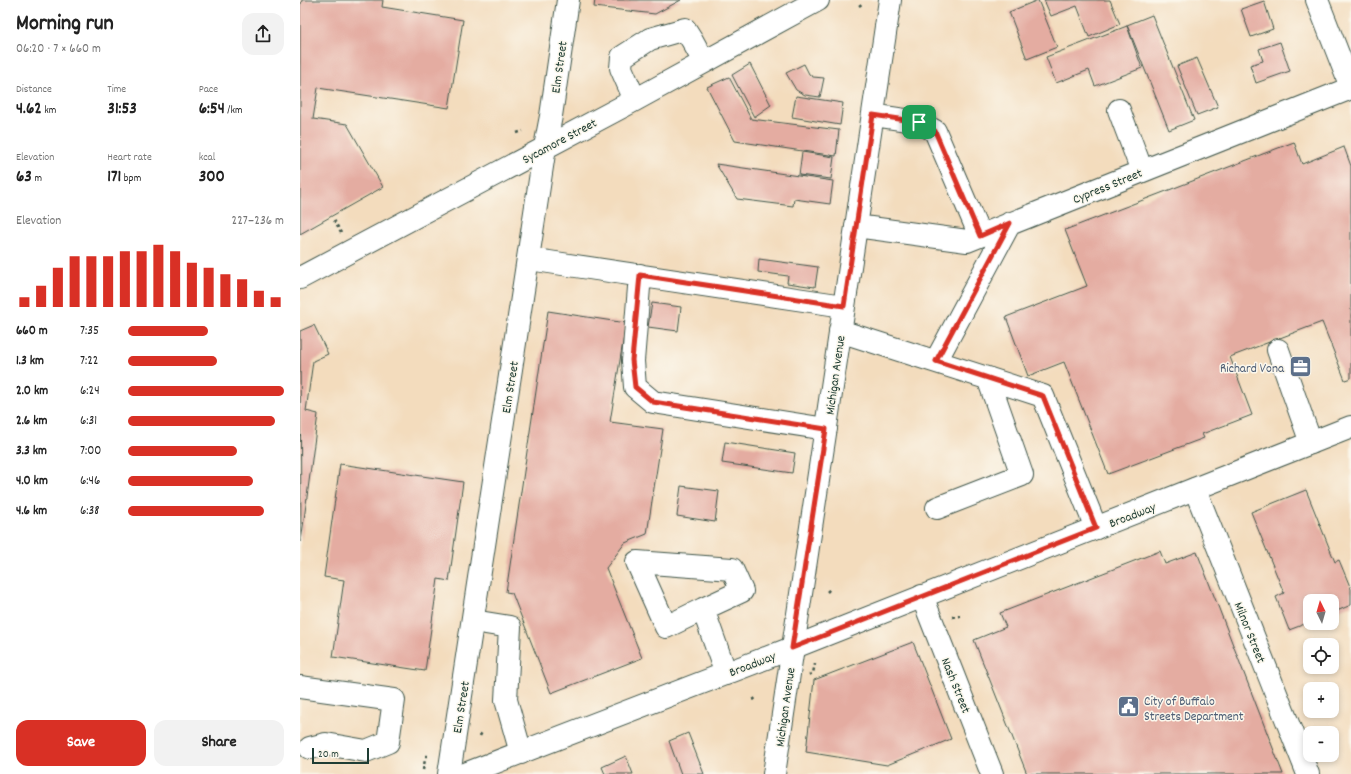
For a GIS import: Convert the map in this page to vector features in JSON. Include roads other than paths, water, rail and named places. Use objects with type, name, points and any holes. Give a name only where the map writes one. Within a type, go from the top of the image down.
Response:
[{"type":"main road","name":"Elm Street","points":[[449,774],[568,0]]},
{"type":"main road","name":"Sycamore Street","points":[[300,278],[818,0]]},
{"type":"main road","name":"Michigan Avenue","points":[[774,774],[890,0]]},
{"type":"main road","points":[[1317,0],[1351,87]]},
{"type":"main road","points":[[634,100],[621,68],[622,58],[650,39],[684,29],[704,62]]},
{"type":"main road","name":"Cypress Street","points":[[856,226],[967,241],[1351,87]]},
{"type":"main road","points":[[1119,110],[1142,171]]},
{"type":"main road","points":[[873,115],[919,122],[935,131],[980,236]]},
{"type":"main road","points":[[936,361],[1010,223]]},
{"type":"main road","points":[[529,258],[844,306]]},
{"type":"main road","points":[[640,275],[632,360],[635,387],[653,402],[826,429]]},
{"type":"main road","points":[[840,331],[1043,396],[1096,528]]},
{"type":"main road","points":[[1278,350],[1311,442]]},
{"type":"main road","points":[[937,508],[1022,476],[988,378]]},
{"type":"main road","name":"Broadway","points":[[465,774],[726,674],[1351,427]]},
{"type":"main road","name":"Milnor Street","points":[[1194,489],[1308,774]]},
{"type":"main road","name":"Nash Street","points":[[922,596],[992,774]]},
{"type":"main road","points":[[703,609],[726,674]]},
{"type":"main road","points":[[473,621],[510,627],[506,700],[521,753]]},
{"type":"main road","points":[[300,687],[394,700],[388,742],[366,750],[326,744],[310,748]]},
{"type":"place","name":"Richard Vona","points":[[1300,367]]},
{"type":"place","name":"City of Buffalo Streets Department","points":[[1129,707]]}]
